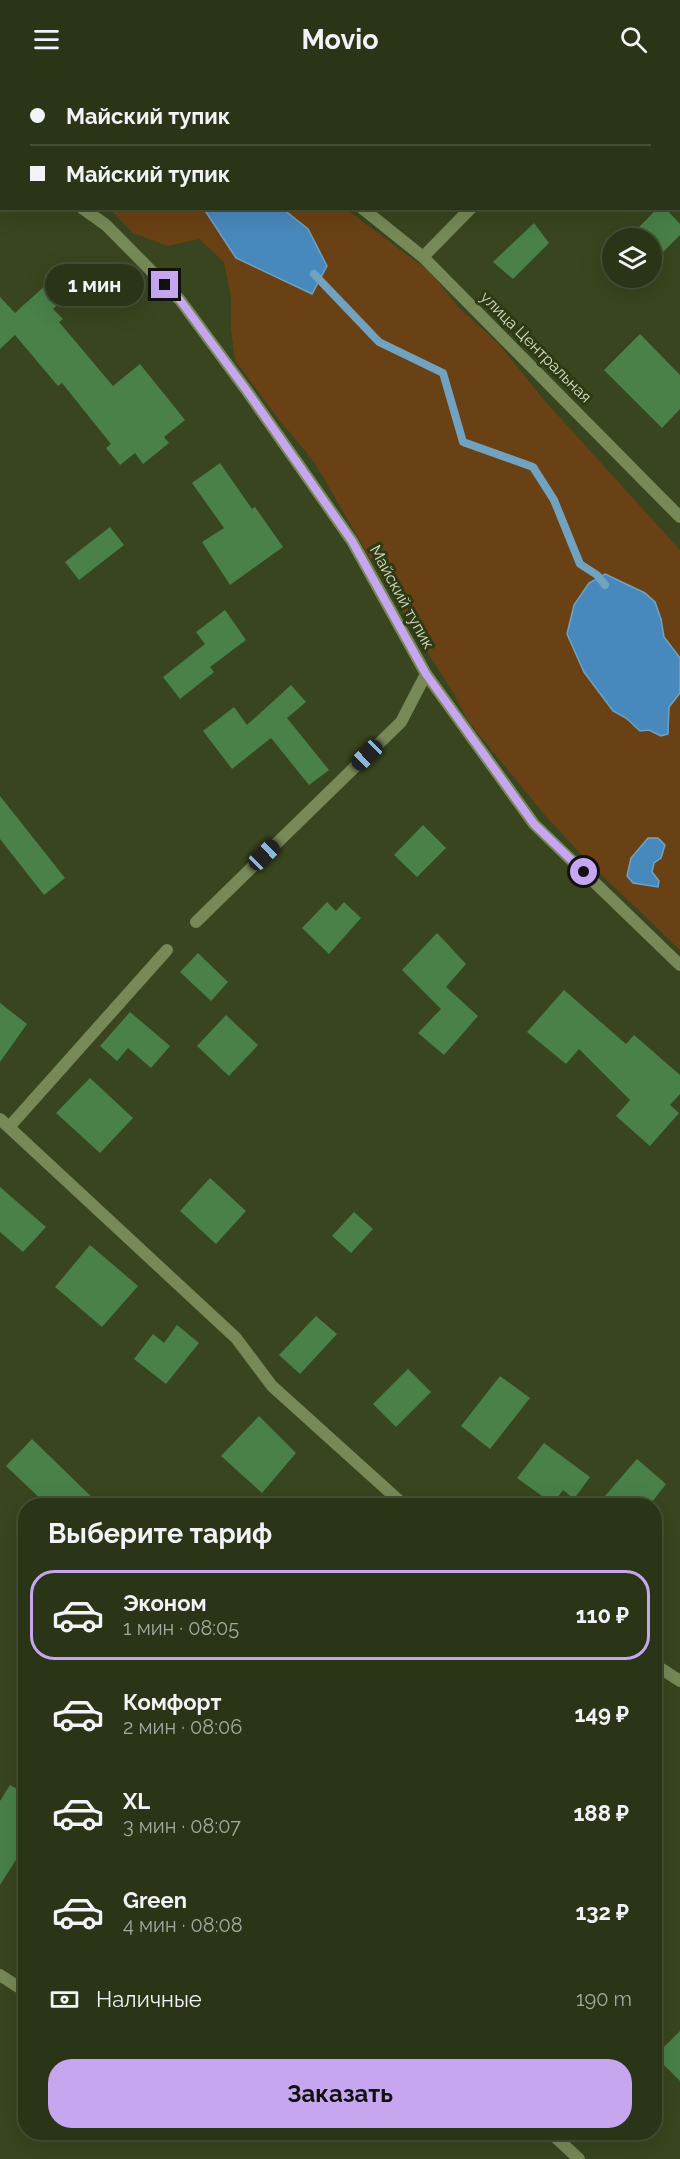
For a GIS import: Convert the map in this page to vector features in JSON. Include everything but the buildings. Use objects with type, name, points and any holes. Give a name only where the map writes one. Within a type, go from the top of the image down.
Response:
[{"type":"street","name":"Майский тупик","points":[[85,210],[105,225],[180,300],[352,541],[426,674],[534,824],[680,965]]},
{"type":"street","name":"улица Центральная","points":[[364,210],[423,257],[680,517]]},
{"type":"street","points":[[423,257],[469,210]]},
{"type":"street","points":[[196,922],[401,722],[426,674]]},
{"type":"street","points":[[167,950],[5,1122],[236,1338],[272,1386],[396,1498]]},
{"type":"street","points":[[662,1669],[680,1681]]},
{"type":"street","points":[[0,1975],[18,1987]]},
{"type":"street","points":[[559,2140],[579,2159]]},
{"type":"shaded area","points":[[111,210],[205,210],[236,258],[308,229],[284,210],[347,210],[430,272],[459,308],[498,343],[544,400],[680,550],[680,658],[664,637],[661,619],[645,593],[605,574],[589,583],[574,605],[567,634],[584,672],[612,711],[626,718],[631,725],[656,734],[670,728],[669,707],[680,693],[680,950],[589,863],[543,813],[468,721],[315,463],[276,416],[235,360],[231,330],[231,297],[224,262],[199,239],[168,246],[133,233]]},
{"type":"water","points":[[205,210],[284,210],[308,229],[327,266],[312,294],[236,258]]},
{"type":"water","points":[[605,574],[645,593],[655,602],[664,637],[680,658],[680,693],[669,707],[668,734],[661,736],[649,730],[640,731],[626,718],[613,711],[584,672],[567,634],[574,605],[589,583]]},
{"type":"water","points":[[648,838],[658,838],[665,845],[661,858],[654,863],[652,872],[659,881],[658,887],[633,883],[627,876],[631,858]]},
{"type":"waterway","points":[[314,274],[379,342],[443,373],[463,442],[533,467],[554,500],[580,564],[597,575],[605,585]]},
{"type":"route","points":[[165,285],[180,300],[247,391],[352,541],[426,674],[534,824],[584,872]]}]
